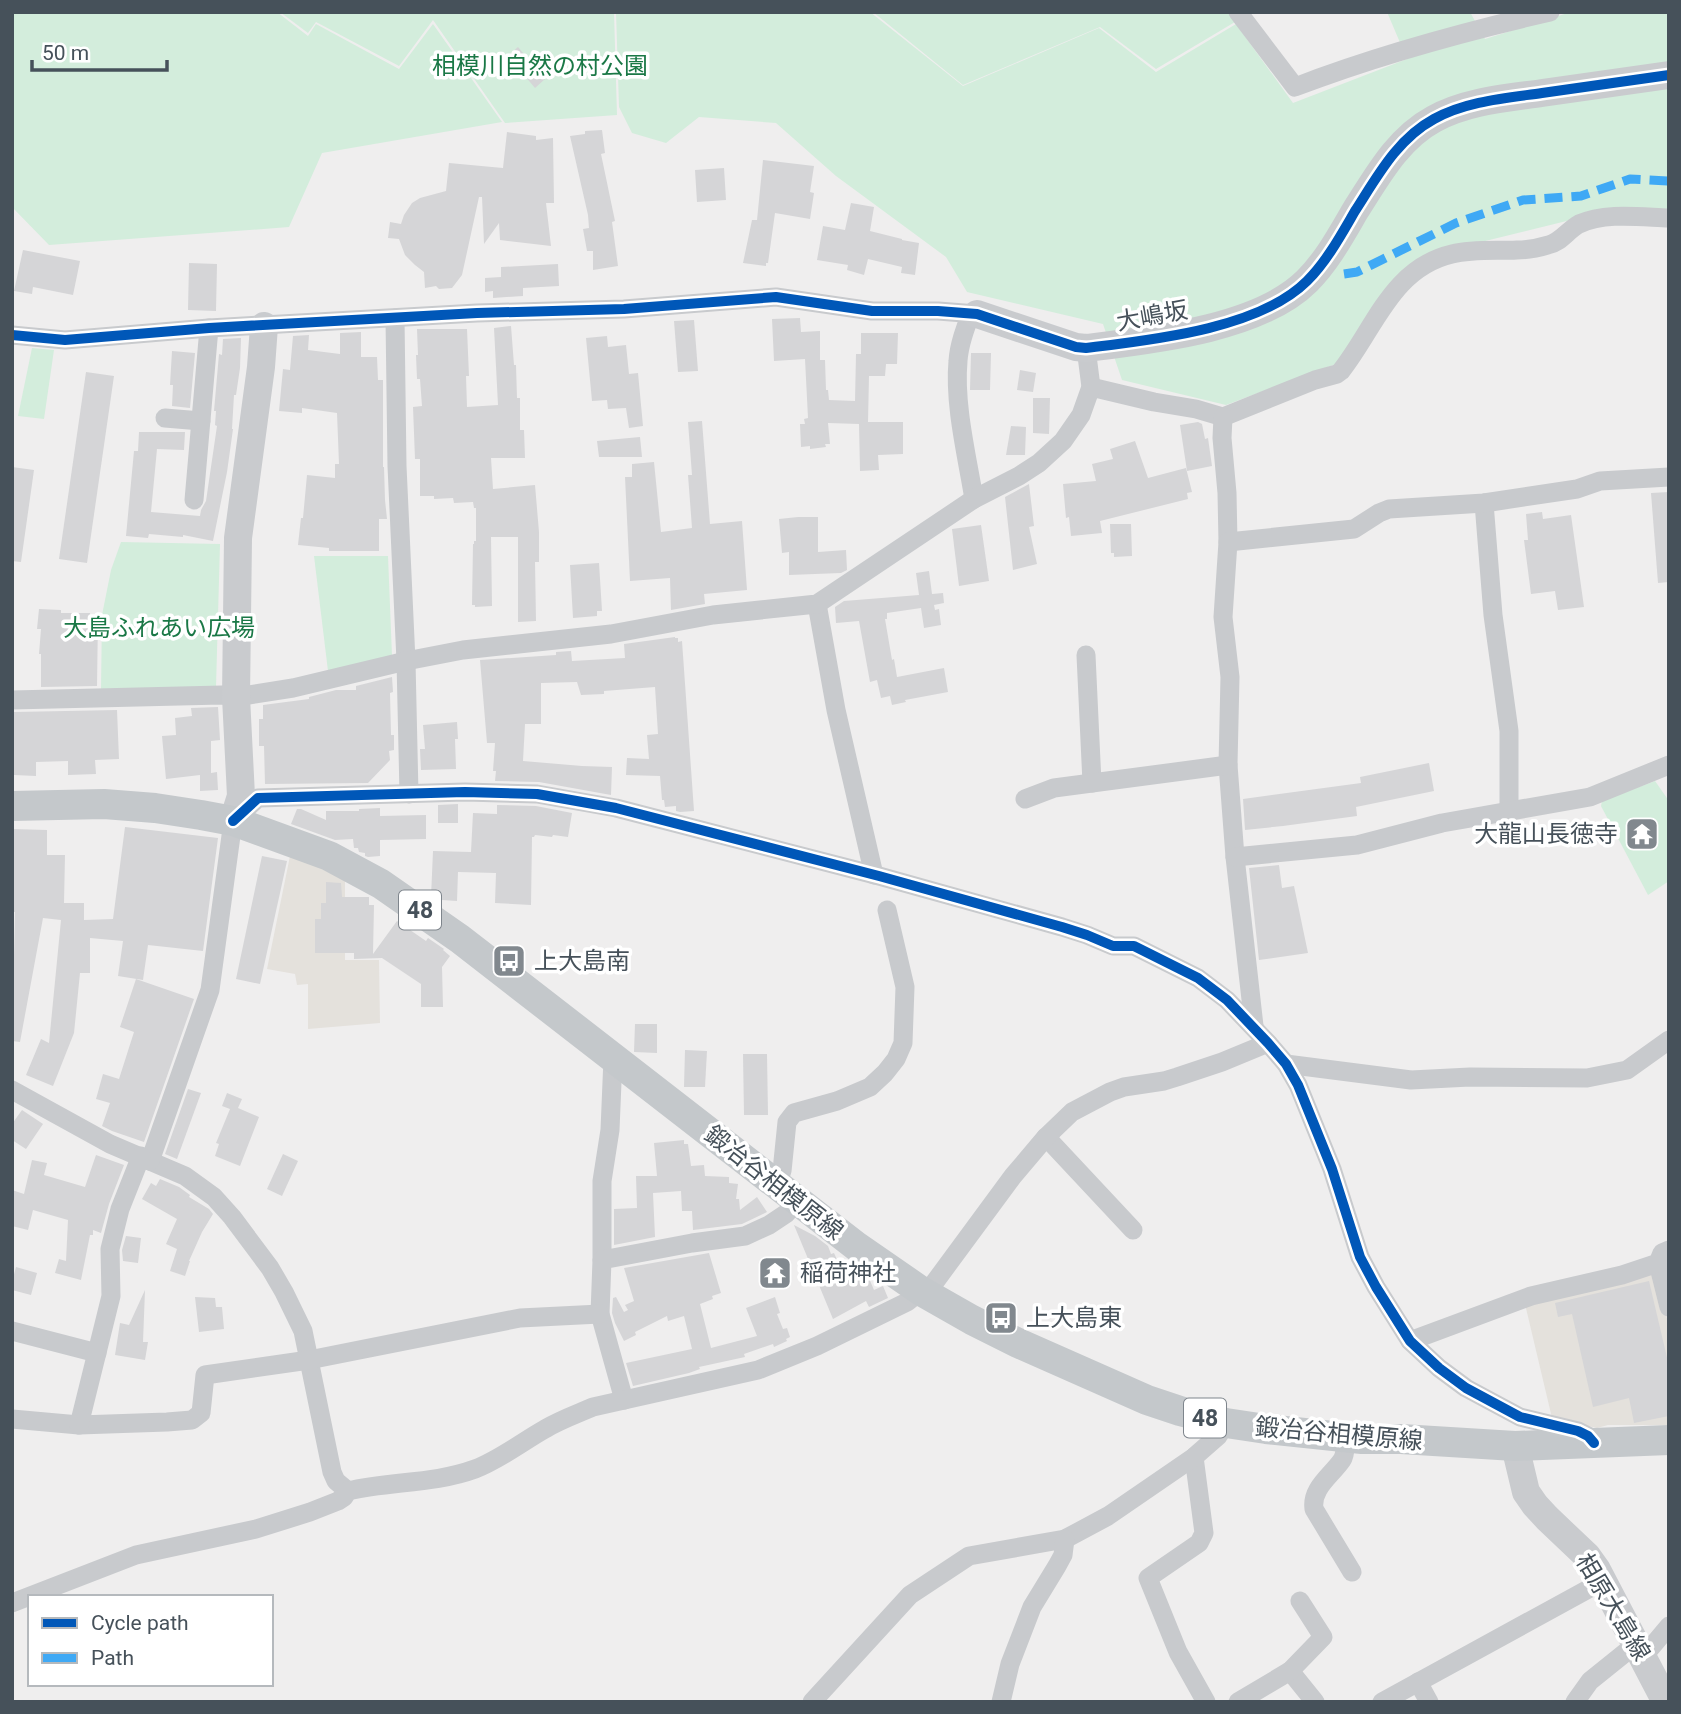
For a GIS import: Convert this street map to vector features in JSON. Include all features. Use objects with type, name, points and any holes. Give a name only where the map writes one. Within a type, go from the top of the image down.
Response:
[{"type":"main road","name":"鍛冶谷相模原線","points":[[12,806],[103,804],[155,808],[233,821],[329,856],[381,884],[460,939],[856,1246],[924,1293],[995,1331],[1115,1387],[1180,1411],[1226,1423],[1346,1437],[1515,1446],[1669,1440]]},
{"type":"street","points":[[1238,12],[1295,87],[1367,60],[1550,12]]},
{"type":"street","name":"大嶋坂","points":[[1081,347],[1167,336],[1234,321],[1288,298],[1308,280],[1327,256],[1391,156],[1412,134],[1433,119],[1455,110],[1502,99],[1669,75]]},
{"type":"street","points":[[1091,387],[1223,417],[1315,380],[1337,374],[1406,279],[1419,267],[1435,259],[1454,253],[1519,251],[1553,245],[1576,226],[1593,219],[1669,218]]},
{"type":"street","points":[[12,335],[65,340],[209,328],[477,313],[624,309],[776,297],[872,311],[974,314],[1081,347],[1091,387],[1081,415],[1062,441],[1039,463],[974,499],[817,604],[713,615],[611,634],[463,650],[293,688],[236,697],[222,695],[12,700]]},
{"type":"street","points":[[974,314],[961,342],[957,395],[974,499]]},
{"type":"street","points":[[395,318],[397,466],[409,794]]},
{"type":"street","points":[[79,1425],[111,1296],[110,1249],[120,1209],[146,1159],[210,990],[233,821],[241,796],[236,697],[238,538],[264,326]]},
{"type":"street","points":[[194,500],[206,429],[209,328]]},
{"type":"street","points":[[1223,417],[1228,542],[1223,617],[1230,677],[1228,765],[1235,857],[1254,1026]]},
{"type":"street","points":[[165,418],[206,429]]},
{"type":"street","points":[[1228,542],[1354,529],[1389,509],[1484,503],[1577,489],[1600,481],[1669,477]]},
{"type":"street","points":[[1484,503],[1493,615],[1509,731],[1508,812]]},
{"type":"street","points":[[817,604],[836,710],[874,875]]},
{"type":"street","points":[[1086,655],[1092,783]]},
{"type":"street","points":[[1025,799],[1054,788],[1228,765]]},
{"type":"street","points":[[1235,857],[1357,845],[1442,823],[1590,797],[1669,765]]},
{"type":"street","points":[[233,821],[258,798],[466,792],[537,794],[616,808],[1062,927],[1113,946],[1134,946],[1198,978],[1227,1000],[1254,1026],[1286,1064],[1298,1085],[1332,1169],[1360,1257],[1410,1341],[1466,1388],[1520,1417],[1578,1431],[1594,1443]]},
{"type":"street","points":[[782,1171],[787,1122],[794,1113],[837,1101],[870,1087],[896,1059],[903,1043],[905,987],[887,910]]},
{"type":"street","points":[[1286,1064],[1412,1080],[1470,1077],[1587,1078],[1626,1070],[1669,1040]]},
{"type":"street","points":[[33,1595],[136,1555],[256,1529],[310,1512],[338,1501],[348,1491],[369,1486],[422,1481],[477,1468],[547,1428],[593,1407],[768,1366],[817,1346],[924,1293],[1013,1177],[1046,1137],[1072,1112],[1124,1087],[1164,1081],[1268,1043]]},
{"type":"street","points":[[614,1058],[610,1130],[602,1181],[600,1314],[624,1400]]},
{"type":"street","points":[[12,1090],[110,1144],[185,1176],[214,1197],[232,1217],[270,1268],[303,1332],[332,1472],[336,1481],[348,1491]]},
{"type":"street","points":[[1046,1137],[1133,1230]]},
{"type":"street","points":[[602,1260],[745,1236],[787,1213]]},
{"type":"street","points":[[1410,1341],[1531,1296],[1622,1275],[1663,1257],[1669,1307]]},
{"type":"street","points":[[12,1419],[79,1425],[192,1420],[201,1413],[205,1375],[309,1360],[520,1318],[600,1314]]},
{"type":"street","points":[[12,1331],[97,1353]]},
{"type":"street","points":[[812,1702],[910,1595],[969,1556],[1065,1539],[1108,1516],[1194,1457],[1218,1436],[1226,1423]]},
{"type":"street","points":[[1346,1437],[1344,1457],[1316,1491],[1313,1500],[1314,1509],[1352,1572]]},
{"type":"street","name":"相原大島線","points":[[1515,1446],[1526,1492],[1547,1518],[1587,1556],[1603,1581],[1666,1702]]},
{"type":"street","points":[[1194,1457],[1204,1533],[1199,1543],[1149,1578],[1178,1652],[1206,1702]]},
{"type":"street","points":[[1000,1702],[1010,1664],[1032,1607],[1063,1555],[1065,1539]]},
{"type":"street","points":[[1382,1702],[1603,1581]]},
{"type":"street","points":[[1238,1702],[1290,1671],[1324,1637],[1300,1601]]},
{"type":"street","points":[[1575,1702],[1590,1681],[1640,1650],[1669,1626]]},
{"type":"street","points":[[1290,1671],[1315,1702]]},
{"type":"street","points":[[1418,1682],[1429,1702]]},
{"type":"shaded area","points":[[290,856],[345,880],[345,960],[379,960],[380,1023],[308,1029],[308,984],[297,985],[295,974],[267,969]]},
{"type":"shaded area","points":[[1656,1273],[1669,1327],[1669,1425],[1608,1425],[1597,1428],[1552,1418],[1525,1304]]},
{"type":"green space","points":[[12,12],[277,12],[308,36],[316,24],[399,69],[433,24],[502,122],[322,153],[289,227],[49,245],[12,207]]},
{"type":"green space","name":"相模川自然の村公園","points":[[280,12],[614,12],[617,115],[505,123],[433,20],[399,66],[316,22],[308,33]]},
{"type":"green space","points":[[616,12],[870,12],[963,86],[1099,28],[1156,72],[1236,24],[1293,103],[1407,59],[1387,12],[1470,12],[1485,39],[1571,12],[1669,12],[1669,214],[1599,213],[1424,256],[1352,358],[1226,405],[1122,380],[1103,324],[967,292],[946,257],[836,176],[776,123],[699,117],[666,143],[632,133],[619,107]]},
{"type":"green space","points":[[873,12],[1230,12],[1235,22],[1156,69],[1100,27],[963,85]]},
{"type":"green space","points":[[32,348],[54,350],[44,419],[18,416]]},
{"type":"green space","name":"大島ふれあい広場","points":[[121,542],[220,544],[216,687],[101,689],[102,615],[111,570]]},
{"type":"green space","points":[[314,556],[388,556],[392,656],[328,671]]},
{"type":"green space","name":"大龍山長徳寺","points":[[1655,781],[1669,801],[1669,881],[1648,895],[1601,806],[1602,801]]},
{"type":"building","points":[[518,47],[545,79],[535,88],[508,56]]},
{"type":"building","points":[[602,130],[605,153],[601,154],[615,221],[612,222],[618,266],[593,270],[593,251],[587,251],[583,229],[589,228],[588,215],[570,136],[585,134],[585,131]]},
{"type":"building","points":[[507,132],[536,136],[536,140],[553,138],[554,203],[546,203],[551,246],[500,240],[499,223],[484,244],[482,197],[479,197],[462,275],[452,288],[425,288],[424,272],[405,255],[399,239],[388,238],[390,222],[401,224],[412,203],[446,191],[449,163],[503,168]]},
{"type":"building","points":[[763,160],[814,166],[810,219],[775,213],[766,266],[743,263],[752,220],[757,220]]},
{"type":"building","points":[[724,168],[726,200],[697,202],[695,170]]},
{"type":"building","points":[[851,203],[874,207],[870,231],[919,243],[915,275],[901,273],[902,267],[868,259],[864,275],[847,270],[848,265],[817,260],[823,226],[845,230]]},
{"type":"building","points":[[23,250],[80,261],[73,295],[33,287],[32,294],[14,291]]},
{"type":"building","points":[[189,263],[217,264],[216,311],[188,310]]},
{"type":"building","points":[[558,264],[559,286],[523,288],[523,296],[493,298],[493,291],[485,292],[485,278],[501,277],[501,267]]},
{"type":"building","points":[[800,318],[801,332],[820,331],[820,360],[825,360],[829,400],[855,401],[856,354],[861,354],[861,333],[898,333],[897,364],[886,364],[885,376],[869,376],[868,422],[903,422],[903,454],[878,455],[879,470],[860,471],[859,424],[828,423],[830,444],[810,449],[810,446],[801,447],[800,424],[805,424],[804,419],[808,418],[805,359],[774,361],[772,319]]},
{"type":"building","points":[[694,320],[698,371],[678,372],[674,321]]},
{"type":"building","points":[[511,326],[525,458],[491,458],[493,489],[535,485],[539,532],[539,562],[535,562],[536,621],[518,622],[518,537],[491,537],[492,606],[475,607],[472,605],[476,508],[473,502],[454,503],[453,498],[434,499],[434,496],[420,496],[420,459],[415,459],[413,407],[422,406],[420,379],[417,379],[417,329],[467,329],[467,407],[498,405],[494,328]]},
{"type":"building","points":[[361,332],[361,357],[377,357],[378,380],[383,380],[383,467],[387,519],[379,519],[379,551],[329,551],[329,548],[298,545],[307,475],[335,478],[335,464],[339,464],[337,413],[302,408],[302,413],[279,411],[283,369],[290,370],[293,336],[309,335],[308,350],[340,354],[340,333]]},
{"type":"building","points":[[607,336],[608,347],[626,345],[629,374],[638,373],[643,426],[629,428],[626,408],[608,409],[607,400],[592,401],[586,338]]},
{"type":"building","points":[[241,338],[233,429],[213,541],[183,535],[149,534],[148,538],[126,536],[134,451],[138,451],[139,432],[185,432],[184,450],[157,449],[151,512],[200,516],[206,501],[217,426],[214,411],[219,354],[222,355],[223,339]]},
{"type":"building","points":[[172,351],[195,353],[190,408],[172,406]]},
{"type":"building","points":[[971,353],[991,353],[990,390],[970,390]]},
{"type":"building","points":[[1020,370],[1036,373],[1033,392],[1017,390]]},
{"type":"building","points":[[86,372],[114,376],[87,563],[59,559]]},
{"type":"building","points":[[1033,398],[1050,398],[1049,434],[1033,433]]},
{"type":"building","points":[[702,421],[710,524],[742,521],[747,590],[704,594],[705,604],[671,610],[670,578],[630,581],[625,477],[632,477],[632,464],[654,462],[661,532],[692,528],[688,422]]},
{"type":"building","points":[[1198,422],[1202,424],[1205,439],[1208,438],[1212,466],[1187,471],[1180,425]]},
{"type":"building","points":[[1011,426],[1026,427],[1025,455],[1006,455]]},
{"type":"building","points":[[640,437],[642,457],[599,457],[597,441]]},
{"type":"building","points":[[1135,441],[1148,478],[1186,468],[1192,492],[1187,493],[1188,499],[1100,521],[1102,533],[1071,536],[1069,517],[1066,518],[1063,484],[1096,481],[1092,464],[1113,459],[1110,449]]},
{"type":"building","points":[[12,467],[34,470],[21,562],[12,561]]},
{"type":"building","points":[[1029,484],[1034,526],[1029,527],[1037,564],[1013,570],[1005,497]]},
{"type":"building","points":[[1669,492],[1669,582],[1658,583],[1651,493]]},
{"type":"building","points":[[1542,512],[1543,519],[1571,515],[1584,607],[1558,610],[1555,591],[1531,594],[1524,540],[1528,540],[1526,514]]},
{"type":"building","points":[[818,517],[818,552],[846,550],[847,570],[841,573],[789,575],[789,552],[782,553],[779,519]]},
{"type":"building","points":[[1110,524],[1131,524],[1132,556],[1114,557],[1114,553],[1111,553]]},
{"type":"building","points":[[981,525],[989,581],[959,586],[952,529]]},
{"type":"building","points":[[599,563],[602,611],[597,611],[597,616],[573,618],[570,565]]},
{"type":"building","points":[[929,571],[932,594],[943,593],[944,603],[934,605],[935,610],[939,609],[941,625],[924,628],[921,608],[887,613],[885,619],[897,677],[944,668],[948,692],[892,705],[890,696],[881,698],[877,680],[870,682],[859,621],[836,623],[835,607],[844,601],[919,595],[916,573]]},
{"type":"building","points":[[39,609],[61,610],[61,613],[90,613],[90,617],[98,617],[97,686],[41,687],[41,629],[37,629]]},
{"type":"building","points":[[675,637],[678,642],[682,641],[694,811],[680,812],[676,811],[676,806],[665,807],[660,776],[626,775],[627,758],[649,759],[647,735],[658,734],[655,687],[581,695],[577,682],[541,683],[541,724],[525,724],[523,761],[612,767],[611,795],[539,782],[495,781],[495,743],[487,743],[480,660],[556,655],[556,652],[571,651],[572,661],[625,658],[624,644]]},
{"type":"building","points":[[392,677],[391,735],[394,735],[394,750],[389,751],[390,760],[368,783],[265,784],[264,746],[259,746],[259,719],[263,719],[263,705],[309,699],[336,690],[356,690],[356,686]]},
{"type":"building","points":[[218,707],[220,740],[211,741],[211,773],[217,772],[218,790],[200,791],[200,775],[166,779],[162,736],[176,735],[175,718],[192,716],[191,708]]},
{"type":"building","points":[[117,710],[119,759],[95,760],[96,774],[68,775],[68,761],[36,762],[36,776],[14,775],[12,713]]},
{"type":"building","points":[[457,722],[456,769],[421,770],[420,749],[425,749],[423,725]]},
{"type":"building","points":[[1429,763],[1434,791],[1356,807],[1357,816],[1245,830],[1243,799],[1361,783],[1360,777]]},
{"type":"building","points":[[458,804],[458,823],[438,823],[438,805]]},
{"type":"building","points":[[497,805],[536,806],[572,813],[568,837],[532,837],[531,905],[495,903],[496,873],[458,872],[457,901],[431,897],[433,851],[471,852],[473,813],[497,814]]},
{"type":"building","points":[[380,808],[380,816],[426,815],[426,839],[380,840],[380,856],[368,857],[359,852],[358,848],[354,848],[353,839],[335,840],[291,824],[297,809],[326,820],[326,811]]},
{"type":"building","points":[[125,827],[218,838],[203,951],[148,945],[143,980],[118,976],[123,941],[90,938],[90,973],[80,973],[74,1033],[53,1086],[26,1075],[41,1039],[49,1043],[61,920],[43,918],[20,1042],[12,1041],[15,912],[12,912],[12,829],[47,830],[47,855],[65,855],[64,903],[84,903],[84,920],[113,919]]},
{"type":"building","points":[[262,856],[287,861],[260,984],[236,979]]},
{"type":"building","points":[[1279,865],[1282,888],[1294,886],[1308,953],[1259,960],[1249,868]]},
{"type":"building","points":[[326,882],[341,883],[342,897],[369,897],[369,905],[374,905],[373,954],[397,921],[426,941],[428,938],[444,949],[450,956],[442,967],[443,1007],[421,1007],[421,984],[382,958],[354,959],[354,953],[315,953],[315,919],[321,919],[321,903],[326,903]]},
{"type":"building","points":[[136,979],[194,999],[144,1142],[102,1126],[110,1103],[96,1099],[103,1074],[119,1079],[134,1032],[120,1027]]},
{"type":"building","points":[[635,1024],[657,1024],[657,1053],[634,1052]]},
{"type":"building","points":[[685,1050],[707,1051],[705,1087],[684,1087]]},
{"type":"building","points":[[743,1054],[767,1054],[768,1115],[744,1115]]},
{"type":"building","points":[[188,1089],[201,1093],[177,1159],[165,1154]]},
{"type":"building","points":[[227,1093],[242,1099],[238,1108],[259,1117],[240,1166],[215,1156],[219,1144],[216,1143],[230,1109],[222,1106]]},
{"type":"building","points":[[22,1110],[43,1124],[26,1149],[12,1140],[12,1124]]},
{"type":"building","points":[[684,1140],[684,1144],[688,1144],[691,1166],[704,1165],[705,1176],[729,1177],[729,1183],[738,1184],[736,1199],[739,1199],[740,1210],[757,1197],[767,1212],[742,1224],[693,1230],[692,1211],[682,1211],[681,1191],[653,1193],[655,1237],[614,1245],[614,1209],[637,1208],[636,1176],[657,1176],[654,1143]]},
{"type":"building","points":[[283,1154],[298,1161],[282,1196],[267,1189]]},
{"type":"building","points":[[96,1155],[124,1165],[101,1233],[93,1230],[93,1235],[90,1235],[81,1280],[55,1273],[59,1259],[66,1261],[68,1220],[33,1210],[28,1230],[12,1226],[12,1190],[24,1194],[32,1160],[47,1163],[44,1175],[85,1187]]},
{"type":"building","points":[[160,1179],[179,1187],[213,1214],[202,1232],[185,1276],[170,1271],[177,1249],[166,1244],[177,1219],[142,1199],[151,1183],[156,1186]]},
{"type":"building","points":[[794,1225],[828,1246],[843,1273],[856,1267],[862,1271],[864,1278],[868,1276],[874,1290],[883,1286],[888,1298],[869,1307],[866,1301],[833,1319]]},
{"type":"building","points":[[126,1236],[141,1238],[138,1263],[123,1261],[122,1250]]},
{"type":"building","points":[[709,1253],[721,1293],[700,1304],[711,1348],[757,1336],[746,1308],[775,1297],[780,1313],[777,1314],[783,1329],[787,1328],[790,1337],[774,1347],[773,1344],[744,1354],[745,1357],[633,1386],[626,1363],[692,1349],[684,1316],[668,1321],[667,1316],[635,1332],[636,1335],[624,1341],[612,1313],[613,1298],[616,1297],[624,1312],[628,1310],[625,1305],[634,1301],[624,1268]]},
{"type":"building","points":[[16,1267],[37,1273],[31,1295],[12,1290]]},
{"type":"building","points":[[1649,1281],[1669,1366],[1669,1416],[1634,1423],[1629,1398],[1593,1407],[1572,1314],[1558,1317],[1555,1303]]},
{"type":"building","points":[[145,1290],[143,1342],[148,1342],[145,1360],[115,1355],[120,1323],[129,1325]]},
{"type":"building","points":[[195,1297],[215,1298],[216,1307],[222,1307],[224,1329],[199,1332]]},
{"type":"marked path","points":[[1344,274],[1357,272],[1456,223],[1523,200],[1581,196],[1630,179],[1669,181]]},
{"type":"cycle path","points":[[12,335],[65,340],[209,328],[477,313],[624,309],[776,297],[872,311],[977,314],[1076,347],[1141,341],[1203,330],[1233,321],[1261,311],[1286,297],[1307,281],[1321,265],[1380,172],[1399,148],[1421,127],[1434,119],[1459,108],[1487,101],[1669,75]]},
{"type":"cycle path","points":[[233,821],[258,798],[465,792],[537,794],[616,808],[879,876],[1062,927],[1113,946],[1134,946],[1198,978],[1227,1000],[1286,1064],[1298,1085],[1332,1169],[1360,1257],[1410,1341],[1466,1388],[1520,1417],[1578,1431],[1594,1443]]},
{"type":"place","name":"大龍山長徳寺","points":[[1642,834]]},
{"type":"place","name":"上大島南","points":[[509,961]]},
{"type":"place","name":"稲荷神社","points":[[775,1273]]},
{"type":"place","name":"上大島東","points":[[1001,1318]]}]
